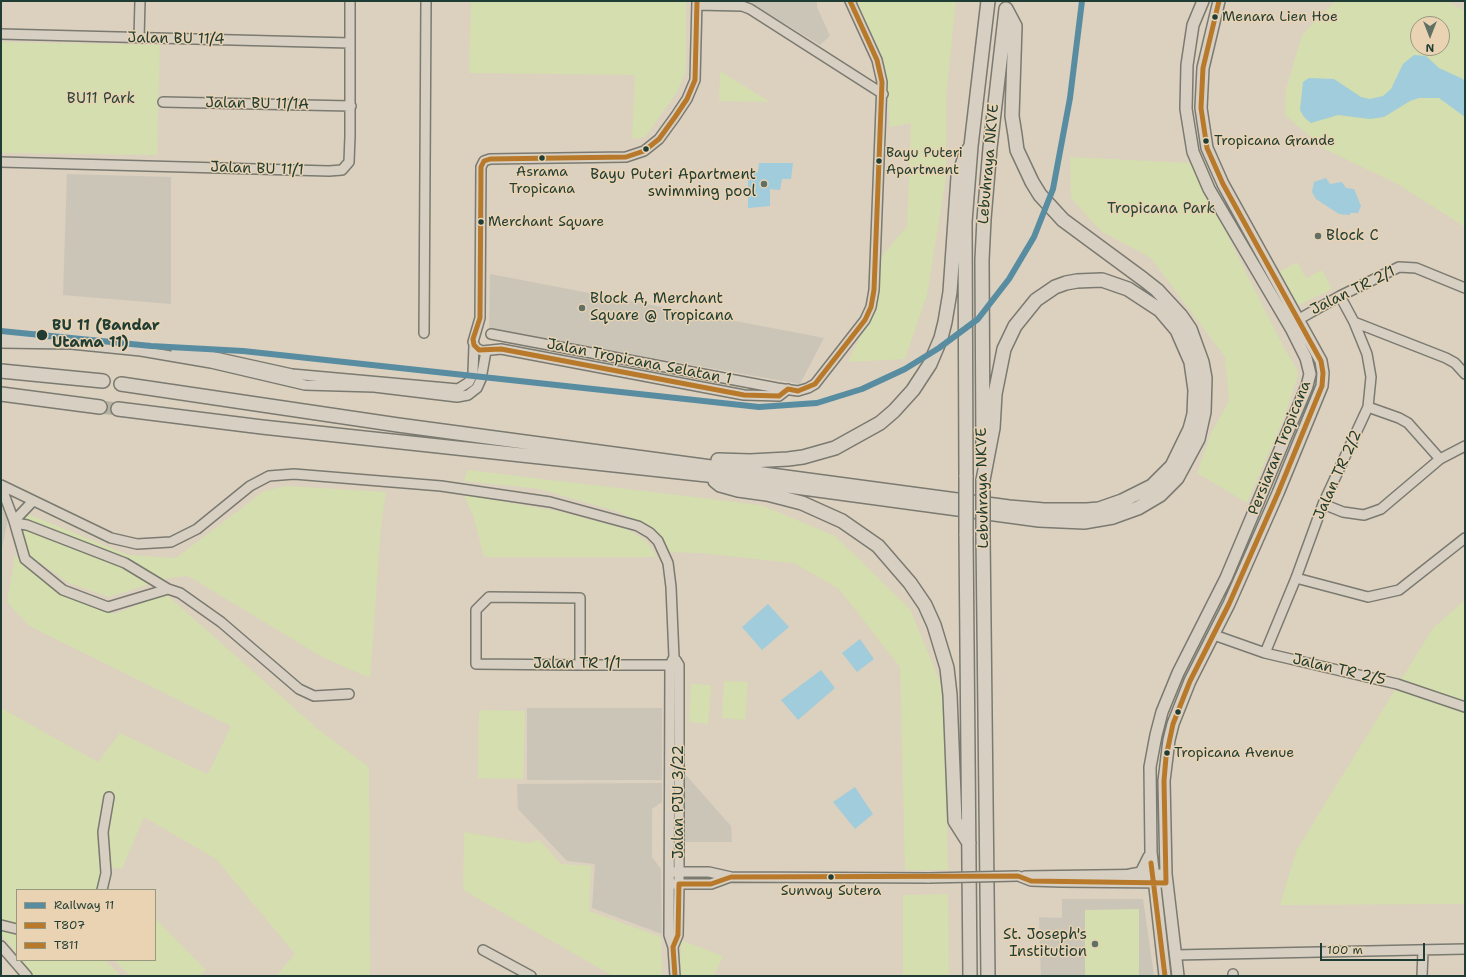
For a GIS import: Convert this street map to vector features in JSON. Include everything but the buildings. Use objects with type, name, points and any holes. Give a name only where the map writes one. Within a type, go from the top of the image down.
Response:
[{"type":"highway","name":"Lebuhraya NKVE","points":[[970,976],[964,260],[971,146],[988,1]]},
{"type":"highway","name":"Lebuhraya NKVE","points":[[988,976],[983,536],[982,334],[984,219],[990,148],[1007,5]]},
{"type":"highway","points":[[118,409],[262,427],[707,475],[1017,518],[1084,522],[1112,517],[1138,508],[1160,494],[1177,478],[1198,439],[1204,412],[1205,378],[1196,344],[1190,329],[1181,316],[1157,290],[1062,220],[1040,195],[1032,182],[1017,150],[1012,109],[1015,26],[1007,5]]},
{"type":"highway","points":[[698,464],[714,459],[770,461],[818,454],[835,448],[866,432],[880,423],[903,402],[930,364],[941,338],[950,292],[958,177],[966,154],[971,146]]},
{"type":"highway","points":[[121,384],[398,425],[698,464],[1009,507],[1075,511],[1099,509],[1142,492],[1162,477],[1172,466],[1180,451],[1192,421],[1195,390],[1191,362],[1177,330],[1160,310],[1128,289],[1102,280],[1077,281],[1055,287],[1036,300],[1015,326],[1004,350],[995,394],[993,428],[983,480]]},
{"type":"highway","points":[[1,371],[103,380]]},
{"type":"highway","points":[[1,394],[100,407]]},
{"type":"highway","points":[[707,475],[720,485],[802,503],[842,520],[878,546],[910,583],[925,605],[934,626],[947,668],[950,695],[955,821],[969,843]]},
{"type":"main road","name":"Persiaran Tropicana","points":[[1178,976],[1174,955],[1166,878],[1164,781],[1169,740],[1175,718],[1190,681],[1229,604],[1322,386],[1323,373],[1321,361],[1293,322],[1210,189],[1193,152],[1186,109],[1187,66],[1192,25],[1203,1]]},
{"type":"main road","name":"Persiaran Tropicana","points":[[1165,976],[1151,852],[1150,767],[1156,735],[1162,712],[1178,673],[1226,578],[1307,386],[1310,374],[1309,366],[1293,322],[1222,184],[1207,148],[1201,108],[1203,68],[1219,1]]},
{"type":"main road","points":[[1202,628],[1214,635]]},
{"type":"main road","points":[[1130,875],[1142,873],[1146,867],[1151,852]]},
{"type":"street","points":[[139,38],[140,1]]},
{"type":"street","name":"Jalan BU 11/1","points":[[1,162],[329,172],[342,170],[349,162],[351,106],[350,1]]},
{"type":"street","points":[[424,333],[426,1]]},
{"type":"street","name":"Jalan Tropicana Selatan 1","points":[[489,333],[788,389],[798,390],[808,388],[816,384],[865,320],[871,307],[875,278],[882,94],[880,70],[850,1]]},
{"type":"street","points":[[1,337],[81,339],[206,355],[292,374],[458,389],[468,382],[473,373],[473,339],[480,318],[481,167],[484,161],[490,159],[626,157],[644,151],[659,139],[675,117],[687,99],[695,80],[697,3],[742,6],[750,9],[882,94]]},
{"type":"street","name":"Jalan BU 11/4","points":[[1,34],[350,43]]},
{"type":"street","name":"Jalan BU 11/1A","points":[[163,102],[351,106]]},
{"type":"street","name":"Jalan TR 2/1","points":[[1293,322],[1340,296],[1399,268],[1416,268],[1465,288]]},
{"type":"street","name":"Jalan TR 2/2","points":[[1265,653],[1296,578],[1323,504],[1368,407],[1371,377],[1367,354],[1354,322],[1340,296]]},
{"type":"street","points":[[1,343],[71,344],[141,351],[211,363],[305,385],[374,387],[457,397],[468,395],[477,388],[481,380],[487,350],[493,342],[480,318]]},
{"type":"street","points":[[1354,322],[1446,358],[1455,363],[1465,374]]},
{"type":"street","points":[[476,333],[481,331],[489,333]]},
{"type":"street","points":[[474,345],[479,350],[487,350]]},
{"type":"street","name":"Jalan Tropicana Selatan 1","points":[[487,350],[501,349],[744,395],[779,396],[788,389]]},
{"type":"street","points":[[1368,407],[1399,418],[1408,423],[1440,459]]},
{"type":"street","points":[[1323,504],[1343,512],[1364,515],[1381,509],[1440,459],[1465,446]]},
{"type":"street","name":"Jalan PJU 3/22","points":[[1,486],[110,538],[137,544],[171,542],[197,529],[250,486],[269,476],[294,474],[441,486],[550,502],[638,526],[658,542],[668,563],[671,587],[679,872],[678,935],[673,947]]},
{"type":"street","points":[[1,486],[15,522],[25,559],[63,590],[108,607],[168,589]]},
{"type":"street","points":[[15,522],[33,501]]},
{"type":"street","points":[[15,522],[125,563],[168,589],[180,593],[222,622],[299,689],[314,696],[349,694]]},
{"type":"street","points":[[1296,578],[1368,597],[1399,590],[1465,538]]},
{"type":"street","name":"Jalan TR 1/1","points":[[580,664],[580,598],[489,597],[476,610],[476,664],[580,664],[674,662]]},
{"type":"street","name":"Jalan TR 2/5","points":[[1214,635],[1265,653],[1397,684],[1465,707]]},
{"type":"street","name":"Jalan PJU 3/22","points":[[674,662],[668,872],[669,935],[673,947],[675,976]]},
{"type":"street","points":[[102,889],[106,873],[103,832],[109,797]]},
{"type":"street","points":[[668,872],[709,872],[731,877],[929,878],[1038,875],[1130,875],[1153,879]]},
{"type":"street","points":[[1018,876],[1031,881],[1166,878]]},
{"type":"street","points":[[669,884],[711,884],[731,877]]},
{"type":"street","points":[[1,925],[16,929]]},
{"type":"street","points":[[1,946],[27,976]]},
{"type":"street","points":[[1174,955],[1465,949]]},
{"type":"street","points":[[483,950],[531,976]]},
{"type":"street","points":[[1422,951],[1422,976]]},
{"type":"shaded area","points":[[747,1],[817,1],[817,7],[830,36],[820,45]]},
{"type":"shaded area","points":[[67,174],[171,177],[171,304],[63,295]]},
{"type":"shaded area","points":[[490,274],[824,338],[800,384],[489,329]]},
{"type":"shaded area","points":[[1,501],[8,519],[1,553]]},
{"type":"shaded area","points":[[527,708],[662,708],[662,780],[527,780]]},
{"type":"shaded area","points":[[685,774],[731,826],[732,842],[684,842]]},
{"type":"shaded area","points":[[662,783],[662,802],[652,809],[652,857],[661,869],[662,934],[592,908],[595,864],[567,861],[518,809],[517,784]]},
{"type":"shaded area","name":"St. Joseph's Institution","points":[[1062,899],[1143,899],[1154,976],[1041,976],[1039,917],[1062,918]]},
{"type":"green space","points":[[471,1],[686,1],[686,71],[677,92],[645,137],[632,139],[635,75],[469,73]]},
{"type":"green space","points":[[852,1],[956,1],[946,97],[946,178],[927,295],[905,359],[848,362],[875,306],[882,256],[907,226],[911,123],[890,127],[886,72]]},
{"type":"green space","points":[[1335,1],[1446,1],[1465,11],[1465,227],[1399,185],[1325,149],[1285,115],[1286,89],[1302,35]]},
{"type":"green space","name":"BU11 Park","points":[[1,42],[160,45],[157,155],[1,153]]},
{"type":"green space","points":[[720,71],[770,102],[719,101]]},
{"type":"green space","name":"Tropicana Park","points":[[1070,157],[1191,163],[1284,348],[1297,369],[1298,376],[1284,418],[1247,503],[1197,473],[1212,431],[1229,401],[1225,357],[1151,258],[1101,231],[1071,198]]},
{"type":"green space","points":[[1297,262],[1306,278],[1322,270],[1332,289],[1297,306],[1279,272]]},
{"type":"green space","points":[[467,470],[761,505],[835,536],[910,609],[944,691],[948,870],[905,870],[900,667],[839,589],[794,563],[699,553],[669,552],[654,529],[619,512],[539,489],[464,481]]},
{"type":"green space","points":[[287,486],[386,492],[381,525],[370,678],[322,657],[188,576],[169,578],[109,597],[69,583],[29,555],[22,533],[22,518],[28,514],[128,555],[176,558],[264,491]]},
{"type":"green space","points":[[464,495],[557,511],[629,530],[647,542],[657,557],[484,557],[474,518]]},
{"type":"green space","points":[[15,556],[114,614],[166,594],[319,730],[369,767],[370,976],[276,976],[295,954],[216,859],[144,817],[122,869],[103,866],[97,889],[16,889],[16,924],[1,920],[1,708],[98,762],[120,733],[208,774],[231,726],[29,626],[7,602]]},
{"type":"green space","points":[[1465,600],[1465,904],[1280,905],[1296,851],[1433,628]]},
{"type":"green space","points":[[724,681],[748,682],[745,720],[722,718]]},
{"type":"green space","points":[[691,684],[711,685],[708,724],[689,722]]},
{"type":"green space","points":[[479,710],[525,711],[523,779],[478,778]]},
{"type":"green space","points":[[464,832],[528,843],[539,840],[561,864],[591,866],[589,911],[661,937],[662,976],[613,976],[463,890]]},
{"type":"green space","points":[[948,894],[949,976],[903,976],[903,895]]},
{"type":"green space","points":[[1139,909],[1139,976],[1085,976],[1085,910]]},
{"type":"green space","points":[[156,919],[206,970],[200,976],[130,976],[115,961],[156,961]]},
{"type":"green space","points":[[1,930],[16,935],[16,953],[1,934]]},
{"type":"green space","points":[[681,940],[723,956],[714,976],[680,976]]},
{"type":"green space","points":[[22,961],[106,961],[121,976],[34,976]]},
{"type":"water","points":[[1413,56],[1426,56],[1439,68],[1463,79],[1465,82],[1465,117],[1439,98],[1419,98],[1410,101],[1384,117],[1370,119],[1338,115],[1311,123],[1304,117],[1300,110],[1303,82],[1309,78],[1334,79],[1361,97],[1370,99],[1383,96],[1391,89],[1403,64]]},
{"type":"water","name":"Bayu Puteri Apartment swimming pool","points":[[759,163],[793,163],[791,179],[782,179],[780,190],[770,189],[770,206],[748,208],[748,171],[758,172]]},
{"type":"water","points":[[1326,178],[1330,184],[1342,182],[1346,188],[1354,189],[1361,206],[1358,213],[1350,213],[1350,215],[1339,214],[1316,199],[1312,192],[1314,182]]},
{"type":"water","points":[[768,604],[789,627],[762,650],[742,627]]},
{"type":"water","points":[[860,639],[874,659],[857,672],[842,653]]},
{"type":"water","points":[[821,670],[835,688],[798,720],[781,700]]},
{"type":"water","points":[[855,787],[873,814],[855,829],[833,802]]},
{"type":"tunnel","points":[[100,407],[118,409]]},
{"type":"rail line","name":"11","points":[[1,331],[151,346],[243,351],[759,407],[817,403],[862,389],[905,369],[939,348],[978,319],[1009,279],[1034,237],[1053,189],[1070,98],[1082,1]]},
{"type":"transit line","name":"T811","points":[[697,1],[695,80],[687,99],[675,117],[659,139],[644,151],[626,157],[490,159],[484,161],[481,167],[480,318],[473,339],[474,345],[479,350],[501,349],[744,395],[779,396],[788,389],[798,391],[815,384],[865,320],[871,307],[874,290],[882,82],[877,60],[850,1]]},
{"type":"transit line","name":"T807","points":[[675,976],[673,947],[678,935],[679,884],[711,884],[731,877],[1018,876],[1031,881],[1166,883],[1164,781],[1166,757],[1173,724],[1190,681],[1229,604],[1278,493],[1322,386],[1323,373],[1321,361],[1223,184],[1207,148],[1201,108],[1203,68],[1219,1]]},
{"type":"transit line","name":"T807","points":[[1151,863],[1165,976]]},
{"type":"place","name":"Menara Lien Hoe","points":[[1215,17]]},
{"type":"place","name":"Tropicana Grande","points":[[1206,141]]},
{"type":"place","name":"Asrama Tropicana","points":[[542,158]]},
{"type":"place","name":"Bayu Puteri Apartment","points":[[879,161]]},
{"type":"place","name":"Bayu Puteri Apartment swimming pool","points":[[764,184]]},
{"type":"place","name":"Merchant Square","points":[[481,222]]},
{"type":"place","name":"Block C","points":[[1318,236]]},
{"type":"place","name":"Block A, Merchant Square @ Tropicana","points":[[582,308]]},
{"type":"place","name":"BU 11 (Bandar Utama 11)","points":[[42,335]]},
{"type":"place","name":"Tropicana Avenue","points":[[1167,753]]},
{"type":"place","name":"Sunway Sutera","points":[[831,877]]},
{"type":"place","name":"St. Joseph's Institution","points":[[1095,944]]}]
